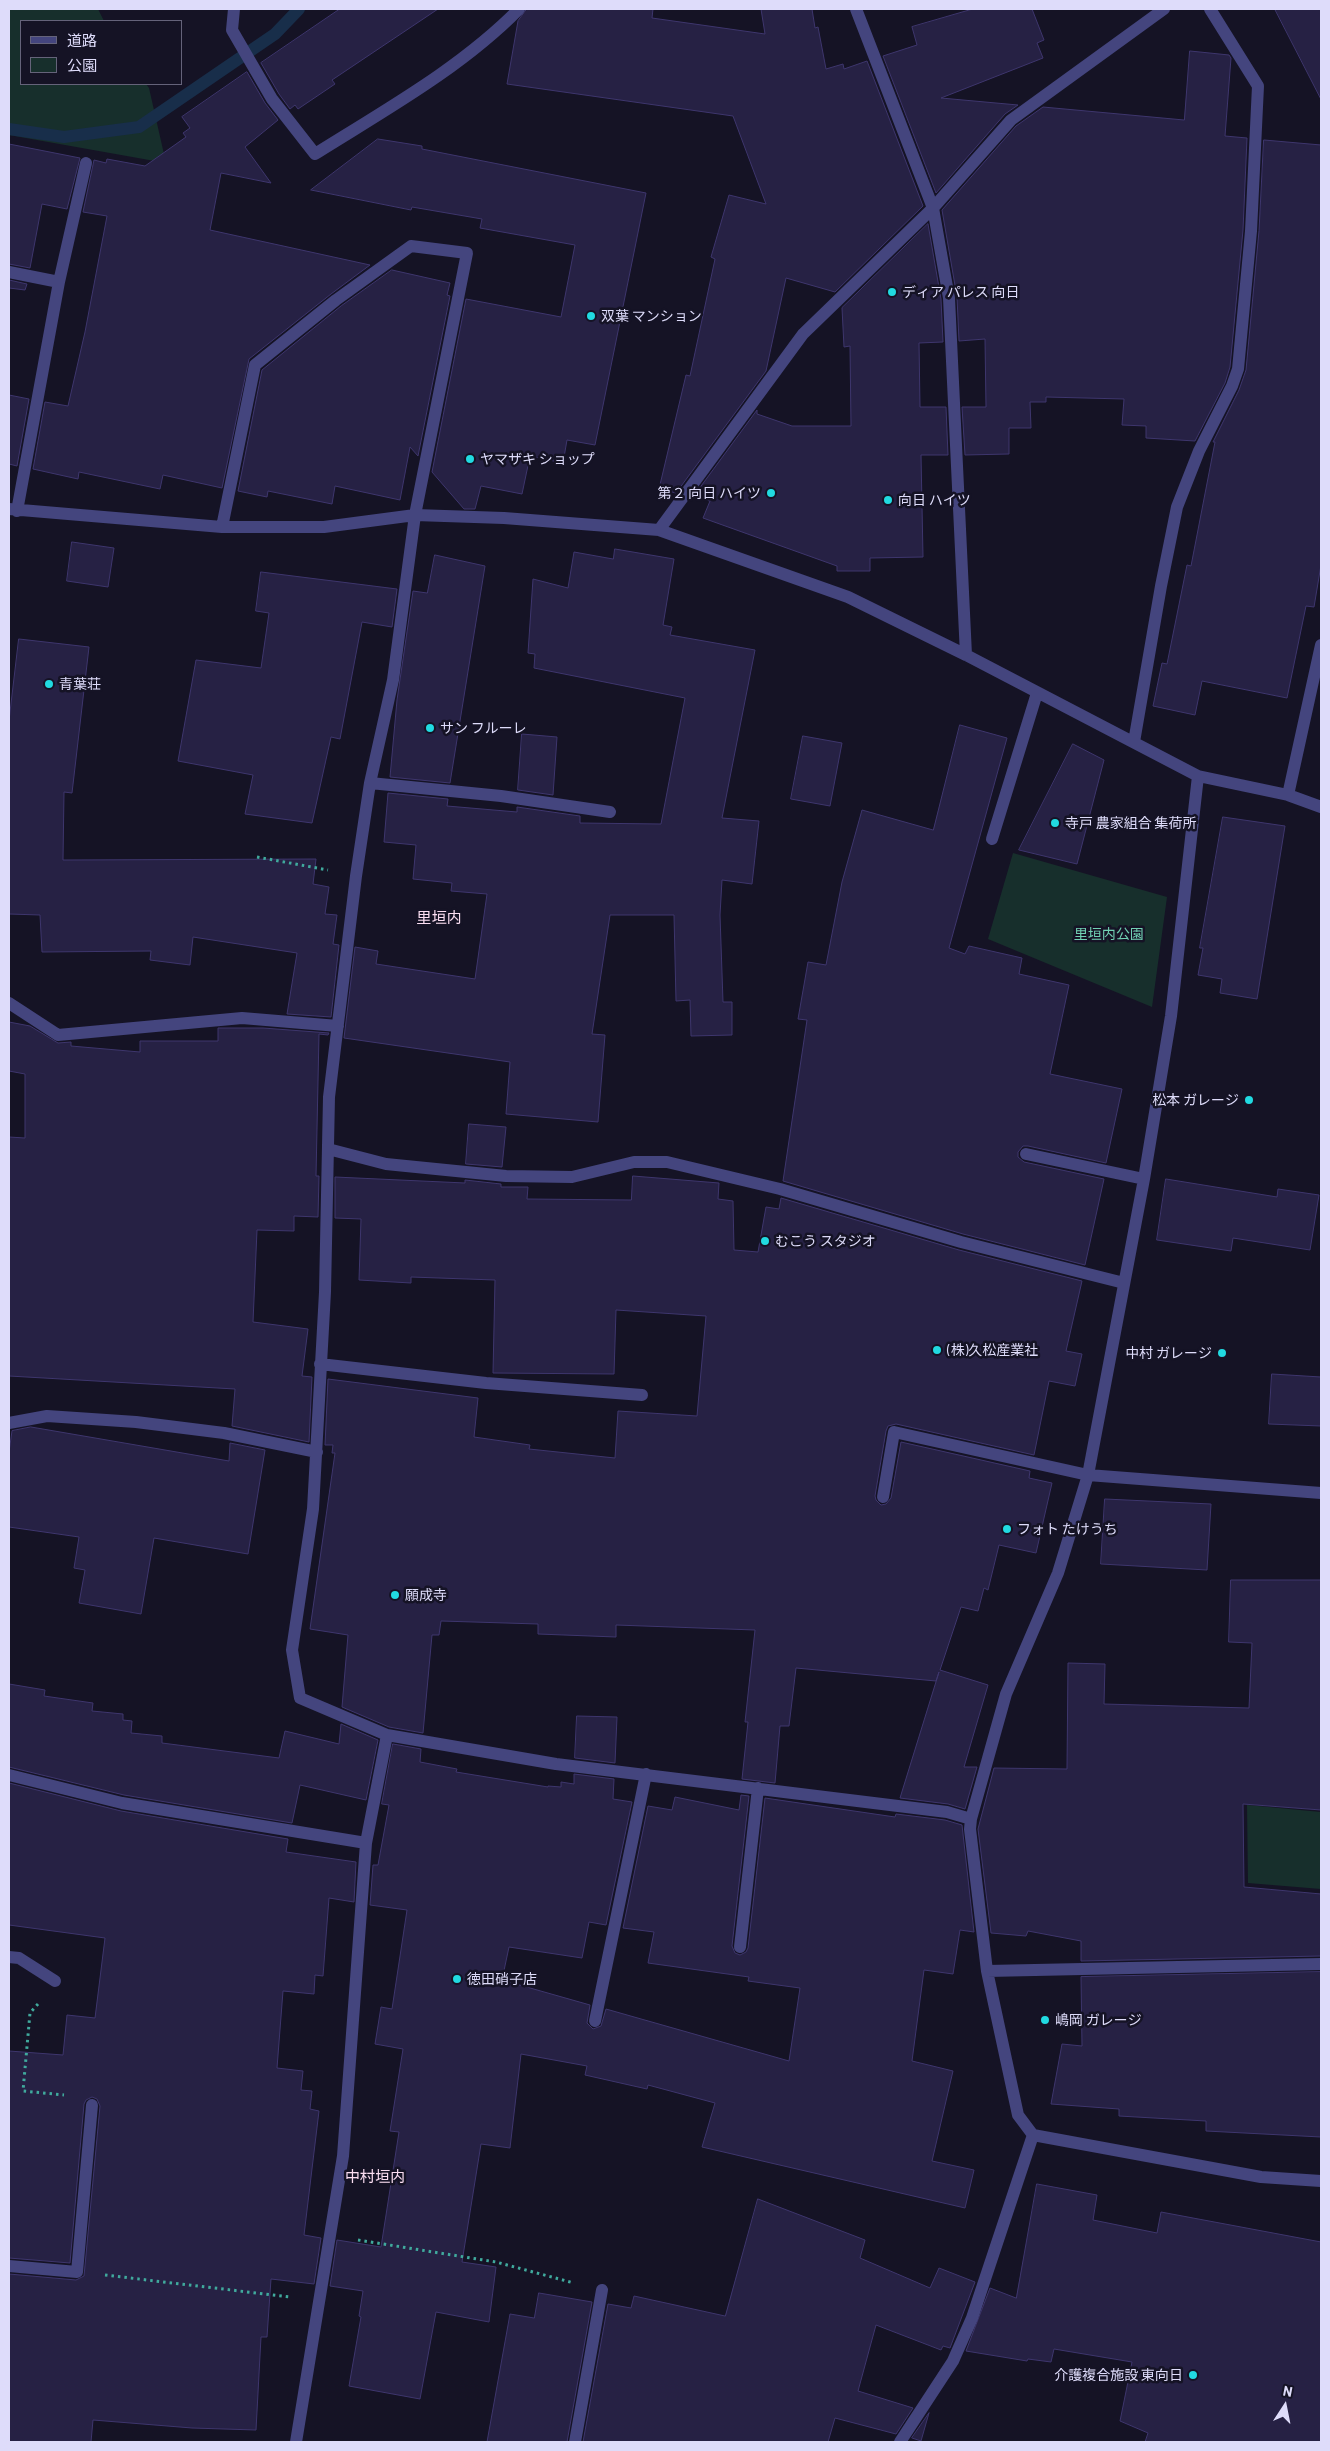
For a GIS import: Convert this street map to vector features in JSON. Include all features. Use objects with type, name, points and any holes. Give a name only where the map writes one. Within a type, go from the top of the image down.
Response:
[{"type":"street","points":[[234,9],[232,30],[272,98],[315,154],[409,94],[493,36],[519,9]]},
{"type":"street","points":[[856,9],[933,208],[948,298],[966,655]]},
{"type":"street","points":[[659,530],[803,334],[933,208],[1011,120],[1164,9]]},
{"type":"street","points":[[1134,742],[1177,506],[1199,451],[1232,386],[1238,369],[1251,230],[1258,86],[1210,9]]},
{"type":"street","points":[[86,163],[59,282],[13,510],[222,527],[324,526],[414,515],[504,518],[659,530],[848,597],[966,655],[1198,776],[1288,795],[1321,807]]},
{"type":"street","points":[[222,527],[255,365],[336,300],[411,246],[467,253],[414,515],[392,680],[370,783],[356,876],[329,1097],[325,1292],[317,1452],[313,1509],[292,1650],[300,1698],[387,1735],[556,1764],[946,1812],[971,1819]]},
{"type":"street","points":[[9,272],[59,282]]},
{"type":"street","points":[[1288,795],[1321,646]]},
{"type":"street","points":[[992,839],[1037,692]]},
{"type":"street","points":[[1198,776],[1171,1016],[1144,1179],[1088,1475],[1058,1573],[1006,1694],[970,1828],[987,1971],[1018,2115],[1033,2135],[1261,2177],[1321,2181]]},
{"type":"street","points":[[370,783],[501,796],[610,812]]},
{"type":"street","points":[[9,1003],[58,1035],[242,1018],[338,1026]]},
{"type":"street","points":[[328,1149],[386,1164],[506,1176],[572,1177],[634,1162],[667,1162],[780,1189],[961,1242],[1124,1283]]},
{"type":"street","points":[[1026,1154],[1144,1179]]},
{"type":"street","points":[[320,1364],[486,1383],[642,1395]]},
{"type":"street","points":[[9,1423],[47,1416],[136,1422],[224,1433],[317,1452]]},
{"type":"street","points":[[883,1497],[894,1432],[1088,1475],[1321,1493]]},
{"type":"street","points":[[296,2442],[321,2301],[329,2236],[343,2156],[366,1843],[387,1735]]},
{"type":"street","points":[[595,2021],[646,1774]]},
{"type":"street","points":[[9,1775],[122,1803],[366,1843]]},
{"type":"street","points":[[740,1947],[758,1788]]},
{"type":"street","points":[[9,1957],[18,1958],[55,1981]]},
{"type":"street","points":[[987,1971],[1321,1964]]},
{"type":"street","points":[[9,2266],[77,2272],[92,2105]]},
{"type":"street","points":[[900,2442],[957,2353],[972,2318],[1033,2135]]},
{"type":"street","points":[[574,2442],[602,2290]]},
{"type":"path","points":[[258,856],[356,876]]},
{"type":"path","points":[[55,1981],[30,2013],[23,2091],[73,2096],[92,2105]]},
{"type":"path","points":[[329,2236],[496,2262],[602,2290]]},
{"type":"path","points":[[77,2272],[321,2301]]},
{"type":"green space","points":[[9,9],[98,9],[104,20],[20,20],[20,85],[147,85],[166,163],[9,135]]},
{"type":"green space","name":"里垣内公園","points":[[1013,853],[1167,897],[1152,1007],[988,939]]},
{"type":"green space","points":[[1247,1805],[1321,1812],[1321,1889],[1248,1883]]},
{"type":"building","points":[[340,9],[438,9],[332,80],[335,84],[298,109],[295,105],[290,109],[261,63]]},
{"type":"building","points":[[527,9],[653,9],[652,18],[765,34],[761,9],[812,9],[815,28],[818,27],[826,69],[843,64],[844,69],[867,61],[923,206],[835,292],[786,278],[766,371],[676,493],[659,489],[686,375],[690,376],[715,259],[711,257],[729,195],[766,204],[733,116],[507,84],[518,21]]},
{"type":"building","points":[[973,9],[1032,9],[1044,40],[1037,43],[1043,58],[941,98],[1018,105],[1005,114],[936,193],[883,56],[917,45],[912,27]]},
{"type":"building","points":[[1275,9],[1321,9],[1321,99]]},
{"type":"building","points":[[1190,51],[1229,55],[1231,58],[1225,136],[1247,138],[1243,230],[1230,367],[1225,383],[1195,441],[1146,438],[1146,426],[1122,425],[1124,399],[1046,397],[1046,402],[1030,402],[1031,428],[1009,428],[1009,454],[965,455],[962,407],[986,407],[985,339],[959,341],[957,297],[942,210],[1016,126],[1043,107],[1184,120]]},
{"type":"building","points":[[247,72],[265,103],[278,120],[245,147],[271,183],[221,173],[210,230],[370,265],[249,359],[222,488],[163,475],[160,489],[79,472],[78,479],[33,469],[45,402],[68,406],[85,332],[107,216],[83,212],[94,160],[106,163],[107,159],[145,166],[186,137],[183,133],[190,128],[182,117]]},
{"type":"building","points":[[378,139],[422,146],[422,149],[646,193],[595,445],[567,440],[563,463],[530,456],[522,494],[481,486],[475,509],[464,509],[432,472],[466,299],[561,317],[575,245],[480,228],[482,219],[412,207],[411,210],[311,190]]},
{"type":"building","points":[[1264,140],[1321,145],[1321,565],[1314,607],[1306,606],[1287,698],[1202,681],[1195,715],[1153,706],[1162,663],[1167,664],[1187,565],[1191,566],[1215,442],[1213,442],[1239,390],[1246,370],[1259,231]]},
{"type":"building","points":[[9,144],[80,158],[67,209],[42,204],[30,268],[9,264]]},
{"type":"building","points":[[928,224],[941,299],[943,342],[919,343],[920,407],[946,407],[948,455],[921,455],[923,557],[870,558],[870,571],[837,571],[837,566],[703,518],[710,501],[693,497],[757,410],[757,414],[792,426],[851,426],[850,346],[844,347],[842,308]]},
{"type":"building","points":[[392,270],[450,283],[447,295],[450,296],[418,456],[410,447],[400,500],[335,486],[332,504],[268,491],[267,497],[238,491],[262,370],[341,306]]},
{"type":"building","points":[[9,280],[27,284],[25,290],[9,288]]},
{"type":"building","points":[[9,395],[29,399],[17,466],[9,464]]},
{"type":"building","points":[[72,542],[114,548],[108,587],[67,581]]},
{"type":"building","points":[[615,549],[674,559],[663,625],[672,627],[670,635],[755,650],[722,818],[759,821],[752,884],[722,880],[720,915],[723,1002],[732,1002],[732,1035],[691,1036],[690,1000],[676,1001],[674,915],[610,915],[592,1034],[605,1035],[598,1122],[506,1114],[510,1062],[344,1038],[355,947],[378,951],[376,964],[475,979],[487,894],[451,891],[452,883],[413,879],[416,845],[384,842],[388,793],[448,799],[447,806],[517,812],[517,807],[580,816],[580,823],[661,824],[685,698],[534,668],[535,654],[528,653],[533,579],[568,588],[574,552],[613,559]]},
{"type":"building","points":[[435,555],[485,566],[450,783],[390,777],[397,700],[413,591],[427,593]]},
{"type":"building","points":[[261,572],[397,589],[392,627],[362,622],[340,739],[331,737],[312,823],[245,814],[253,775],[178,761],[196,660],[261,668],[269,613],[256,611]]},
{"type":"building","points":[[19,639],[89,647],[72,793],[64,792],[63,860],[316,859],[313,884],[329,887],[325,914],[337,915],[333,944],[339,945],[331,1017],[287,1014],[297,953],[193,937],[190,965],[150,960],[151,951],[42,952],[40,915],[9,914],[9,721]]},
{"type":"building","points":[[960,725],[1007,738],[949,948],[965,954],[969,946],[1022,958],[1019,974],[1069,985],[1050,1074],[1122,1089],[1106,1163],[1028,1146],[1023,1146],[1018,1152],[1018,1157],[1024,1162],[1104,1179],[1085,1265],[963,1234],[783,1181],[807,1020],[798,1019],[808,962],[826,965],[842,882],[862,810],[933,830]]},
{"type":"building","points":[[522,734],[557,737],[553,795],[518,790]]},
{"type":"building","points":[[803,736],[842,743],[830,806],[791,799]]},
{"type":"building","name":"寺戸 農家組合 集荷所","points":[[1073,744],[1104,760],[1077,864],[1019,850]]},
{"type":"building","points":[[1223,817],[1285,826],[1257,999],[1220,993],[1222,979],[1198,975],[1203,948],[1200,948]]},
{"type":"building","points":[[9,1022],[30,1026],[58,1043],[71,1042],[71,1046],[140,1052],[140,1041],[218,1041],[218,1028],[263,1028],[329,1033],[328,1035],[319,1034],[316,1176],[319,1176],[318,1217],[294,1216],[294,1231],[257,1230],[253,1322],[308,1329],[302,1376],[312,1377],[309,1442],[232,1426],[235,1389],[9,1376],[9,1137],[25,1138],[25,1074],[9,1071]]},
{"type":"building","points":[[469,1124],[506,1127],[502,1167],[466,1164]]},
{"type":"building","points":[[633,1176],[719,1183],[718,1199],[733,1201],[734,1250],[758,1252],[766,1207],[779,1209],[781,1198],[959,1250],[1082,1281],[1066,1351],[1082,1354],[1075,1386],[1049,1381],[1034,1455],[896,1424],[888,1426],[886,1431],[875,1496],[881,1505],[886,1504],[891,1498],[901,1442],[1030,1471],[1029,1478],[1052,1483],[1036,1553],[999,1545],[988,1590],[984,1588],[978,1611],[961,1607],[940,1670],[988,1685],[964,1767],[977,1767],[965,1809],[948,1804],[900,1798],[939,1672],[936,1681],[796,1668],[789,1726],[780,1726],[775,1783],[742,1779],[748,1722],[745,1722],[755,1630],[616,1625],[616,1637],[538,1634],[538,1624],[441,1621],[439,1635],[432,1635],[423,1733],[389,1727],[342,1707],[348,1635],[310,1629],[335,1453],[332,1453],[333,1445],[325,1445],[328,1379],[478,1398],[474,1437],[530,1445],[529,1449],[615,1458],[618,1411],[697,1416],[706,1316],[616,1310],[614,1374],[493,1373],[495,1280],[411,1277],[411,1283],[359,1280],[361,1219],[335,1218],[335,1177],[465,1183],[465,1180],[501,1184],[501,1187],[528,1187],[527,1199],[631,1200]]},
{"type":"building","points":[[1166,1179],[1277,1197],[1278,1189],[1319,1195],[1310,1250],[1233,1238],[1231,1251],[1157,1240]]},
{"type":"building","points":[[1272,1374],[1321,1377],[1321,1426],[1269,1424]]},
{"type":"building","points":[[31,1427],[229,1461],[230,1443],[265,1450],[248,1554],[154,1538],[141,1614],[79,1603],[85,1570],[74,1568],[79,1537],[9,1527],[9,1452],[12,1431]]},
{"type":"building","points":[[1105,1499],[1211,1504],[1207,1570],[1101,1564]]},
{"type":"building","points":[[1231,1580],[1321,1580],[1321,1810],[1243,1804],[1244,1887],[1321,1894],[1321,1956],[1081,1961],[1081,1941],[1028,1931],[1026,1936],[991,1933],[978,1829],[994,1768],[1067,1769],[1068,1663],[1105,1664],[1104,1704],[1249,1708],[1252,1643],[1229,1642]]},
{"type":"building","points":[[9,1684],[45,1690],[44,1696],[93,1703],[92,1711],[123,1714],[123,1720],[132,1721],[131,1733],[162,1736],[162,1743],[279,1758],[285,1731],[339,1744],[341,1724],[378,1740],[366,1800],[300,1785],[292,1823],[124,1795],[9,1767]]},
{"type":"building","points":[[577,1716],[617,1717],[615,1763],[575,1758]]},
{"type":"building","points":[[393,1744],[421,1749],[420,1762],[457,1769],[456,1772],[548,1787],[561,1787],[561,1782],[574,1784],[574,1774],[614,1779],[613,1799],[632,1802],[606,1925],[589,1922],[582,1958],[509,1947],[502,1980],[590,2005],[587,2023],[593,2029],[601,2026],[606,2009],[789,2061],[800,1988],[748,1981],[749,1977],[648,1963],[654,1932],[623,1928],[648,1806],[672,1810],[675,1797],[739,1810],[741,1795],[749,1796],[732,1946],[735,1953],[740,1955],[746,1952],[748,1948],[765,1798],[895,1817],[896,1814],[945,1820],[962,1825],[974,1932],[960,1930],[953,1974],[924,1970],[912,2061],[953,2071],[932,2161],[974,2170],[965,2208],[702,2147],[715,2103],[648,2085],[647,2089],[585,2075],[587,2066],[521,2054],[510,2148],[481,2144],[462,2262],[496,2267],[489,2322],[436,2312],[420,2399],[349,2386],[361,2317],[359,2316],[363,2291],[330,2286],[337,2240],[381,2247],[399,2132],[390,2131],[403,2049],[375,2044],[381,2007],[392,2009],[407,1910],[370,1905],[373,1865],[378,1865],[389,1805],[382,1804]]},
{"type":"building","points":[[9,1783],[121,1811],[288,1839],[286,1852],[356,1862],[354,1902],[329,1898],[323,1976],[315,1975],[314,1994],[283,1991],[277,2068],[303,2071],[301,2090],[312,2091],[310,2109],[319,2111],[304,2235],[321,2238],[314,2284],[271,2279],[267,2337],[261,2337],[256,2430],[192,2428],[93,2420],[91,2442],[9,2442],[9,2274],[76,2280],[84,2276],[100,2106],[97,2099],[92,2097],[86,2100],[84,2104],[70,2263],[9,2258],[9,2051],[63,2055],[67,2015],[95,2018],[105,1938],[9,1925]]},
{"type":"building","points":[[1321,1972],[1321,2137],[1206,2131],[1206,2121],[1119,2116],[1119,2109],[1051,2104],[1062,2044],[1082,2046],[1081,1977]]},
{"type":"building","points":[[1037,2184],[1097,2195],[1093,2220],[1157,2233],[1161,2212],[1321,2242],[1321,2442],[1145,2442],[1148,2433],[1120,2421],[1132,2362],[1054,2349],[1051,2362],[1028,2359],[1027,2361],[966,2351],[990,2288],[1016,2298]]},
{"type":"building","points":[[758,2199],[865,2240],[860,2258],[930,2288],[939,2268],[975,2282],[950,2348],[943,2346],[941,2350],[876,2325],[858,2391],[913,2408],[896,2434],[835,2418],[828,2442],[583,2442],[608,2304],[631,2308],[634,2296],[725,2316]]},
{"type":"building","points":[[539,2293],[592,2302],[567,2442],[487,2442],[510,2314],[534,2318]]},
{"type":"building","points":[[929,2413],[921,2441],[912,2438]]},
{"type":"waterway","points":[[9,129],[64,137],[139,127],[275,34],[299,9]]},
{"type":"place","name":"ディア パレス 向日","points":[[892,292]]},
{"type":"place","name":"双葉 マンション","points":[[591,316]]},
{"type":"place","name":"ヤマザキ ショップ","points":[[470,459]]},
{"type":"place","name":"第２ 向日 ハイツ","points":[[771,493]]},
{"type":"place","name":"向日 ハイツ","points":[[888,500]]},
{"type":"place","name":"青葉荘","points":[[49,684]]},
{"type":"place","name":"サン フルーレ","points":[[430,728]]},
{"type":"place","name":"寺戸 農家組合 集荷所","points":[[1055,823]]},
{"type":"place","name":"松本 ガレージ","points":[[1249,1100]]},
{"type":"place","name":"むこう スタジオ","points":[[765,1241]]},
{"type":"place","name":"(株)久松産業社","points":[[937,1350]]},
{"type":"place","name":"中村 ガレージ","points":[[1222,1353]]},
{"type":"place","name":"フォト たけうち","points":[[1007,1529]]},
{"type":"place","name":"願成寺","points":[[395,1595]]},
{"type":"place","name":"徳田硝子店","points":[[457,1979]]},
{"type":"place","name":"嶋岡 ガレージ","points":[[1045,2020]]},
{"type":"place","name":"介護複合施設 東向日","points":[[1193,2375]]},
{"type":"district","name":"里垣内","points":[[439,918]]},
{"type":"district","name":"中村垣内","points":[[375,2177]]}]
